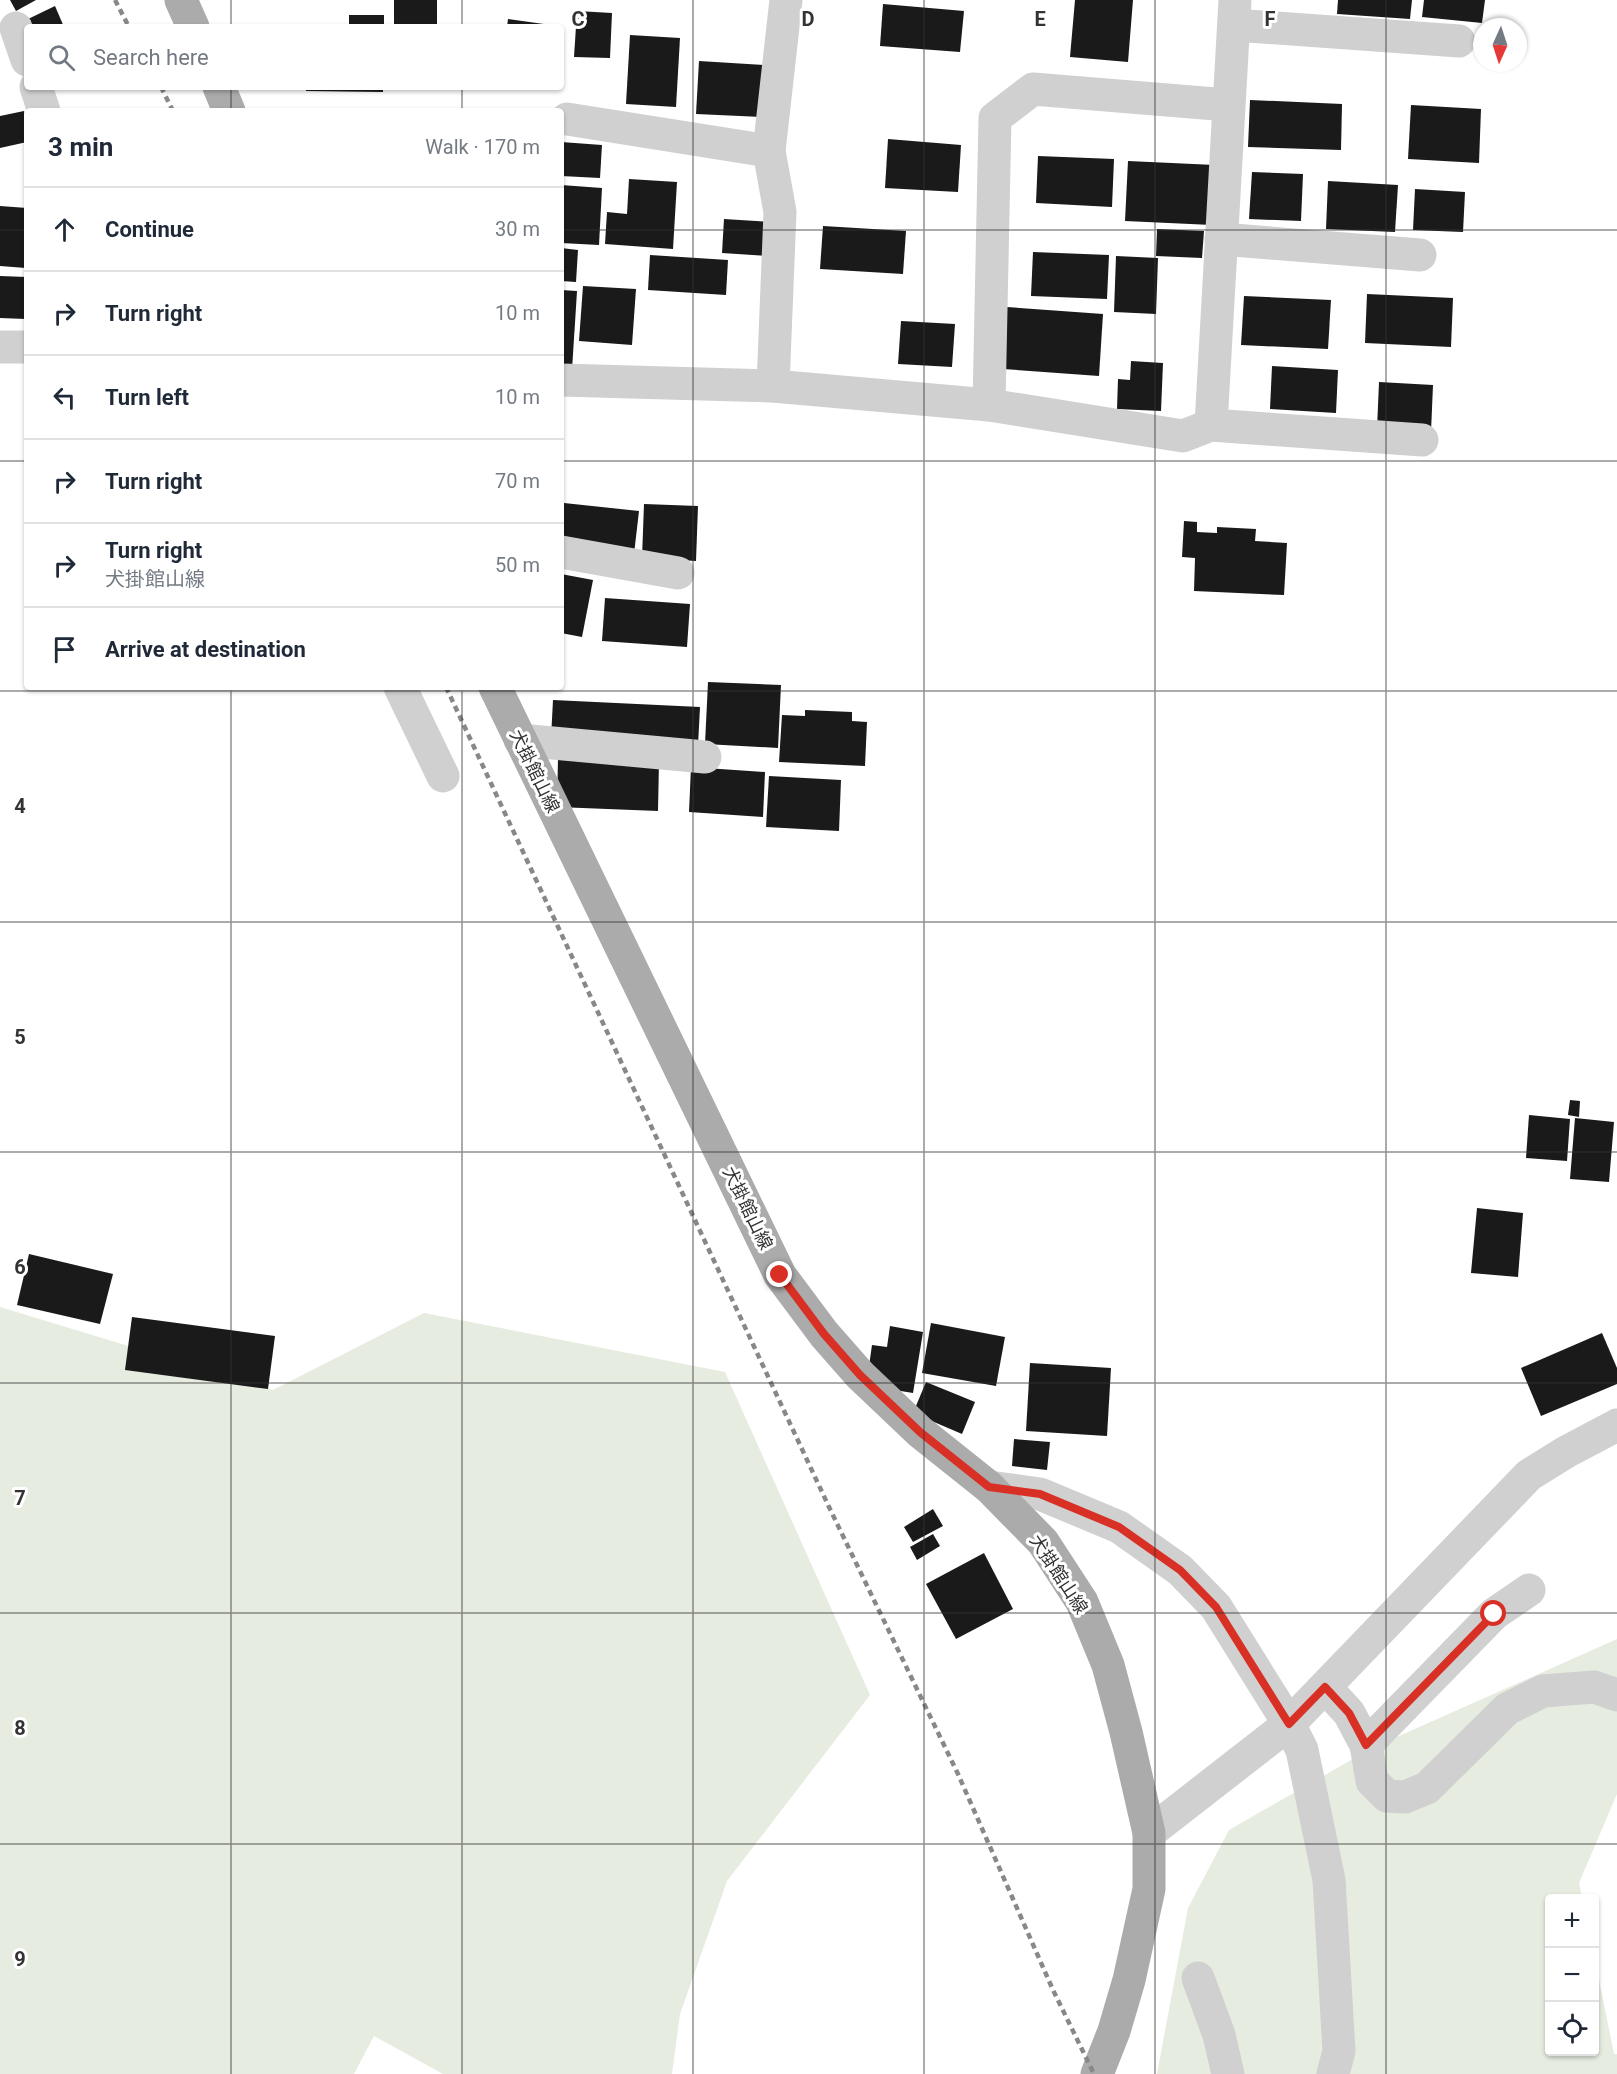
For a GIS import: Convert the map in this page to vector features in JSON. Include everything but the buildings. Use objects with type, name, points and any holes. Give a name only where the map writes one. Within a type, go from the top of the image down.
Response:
[{"type":"main road","points":[[181,0],[192,24]]},
{"type":"main road","points":[[220,90],[228,108]]},
{"type":"main road","name":"犬掛館山線","points":[[496,690],[780,1275],[824,1334],[860,1375],[920,1432],[989,1487],[1043,1542],[1082,1602],[1108,1665],[1149,1833],[1149,1889],[1130,1980],[1097,2074]]},
{"type":"street","points":[[773,386],[780,212],[770,151],[786,0]]},
{"type":"street","points":[[1211,425],[1234,12],[1459,41]]},
{"type":"street","points":[[16,28],[24,51]]},
{"type":"street","points":[[989,405],[994,118],[1033,89],[1228,105]]},
{"type":"street","points":[[37,90],[43,108]]},
{"type":"street","points":[[567,119],[770,151]]},
{"type":"street","points":[[1221,239],[1420,255]]},
{"type":"street","points":[[0,347],[24,347]]},
{"type":"street","points":[[564,380],[773,386],[989,405],[1184,436],[1211,425],[1422,440]]},
{"type":"street","points":[[564,553],[678,573]]},
{"type":"street","points":[[401,690],[443,776]]},
{"type":"street","points":[[520,740],[705,757]]},
{"type":"street","points":[[1149,1833],[1289,1724],[1529,1475],[1617,1425]]},
{"type":"street","points":[[989,1487],[1040,1494],[1119,1527],[1180,1570],[1216,1607],[1289,1724],[1302,1750],[1329,1880],[1339,2051],[1333,2074]]},
{"type":"street","points":[[1366,1745],[1494,1614],[1529,1590]]},
{"type":"street","points":[[1325,1687],[1349,1713],[1366,1745],[1372,1781],[1387,1796],[1406,1797],[1428,1788],[1507,1709],[1543,1691],[1594,1687],[1617,1695]]},
{"type":"street","points":[[1198,1978],[1219,2035],[1228,2074]]},
{"type":"shaded area","points":[[0,1307],[273,1390],[424,1313],[725,1372],[870,1695],[727,1881],[680,2014],[672,2074],[443,2074],[374,2036],[354,2074],[0,2074]]},
{"type":"shaded area","points":[[1617,1639],[1617,1794],[1579,1883],[1581,1894],[1545,1894],[1545,2056],[1599,2056],[1599,1980],[1614,2054],[1617,2054],[1617,2074],[1157,2074],[1188,1908],[1229,1830],[1372,1748]]},
{"type":"railway","points":[[115,0],[127,24]]},
{"type":"railway","points":[[162,90],[172,108]]},
{"type":"railway","points":[[447,690],[829,1507],[958,1774],[1053,1990],[1094,2074]]},
{"type":"route","points":[[780,1275],[824,1334],[860,1375],[920,1432],[989,1487],[1040,1494],[1119,1527],[1180,1570],[1216,1607],[1289,1724],[1325,1687],[1349,1713],[1366,1745],[1494,1614]]}]
